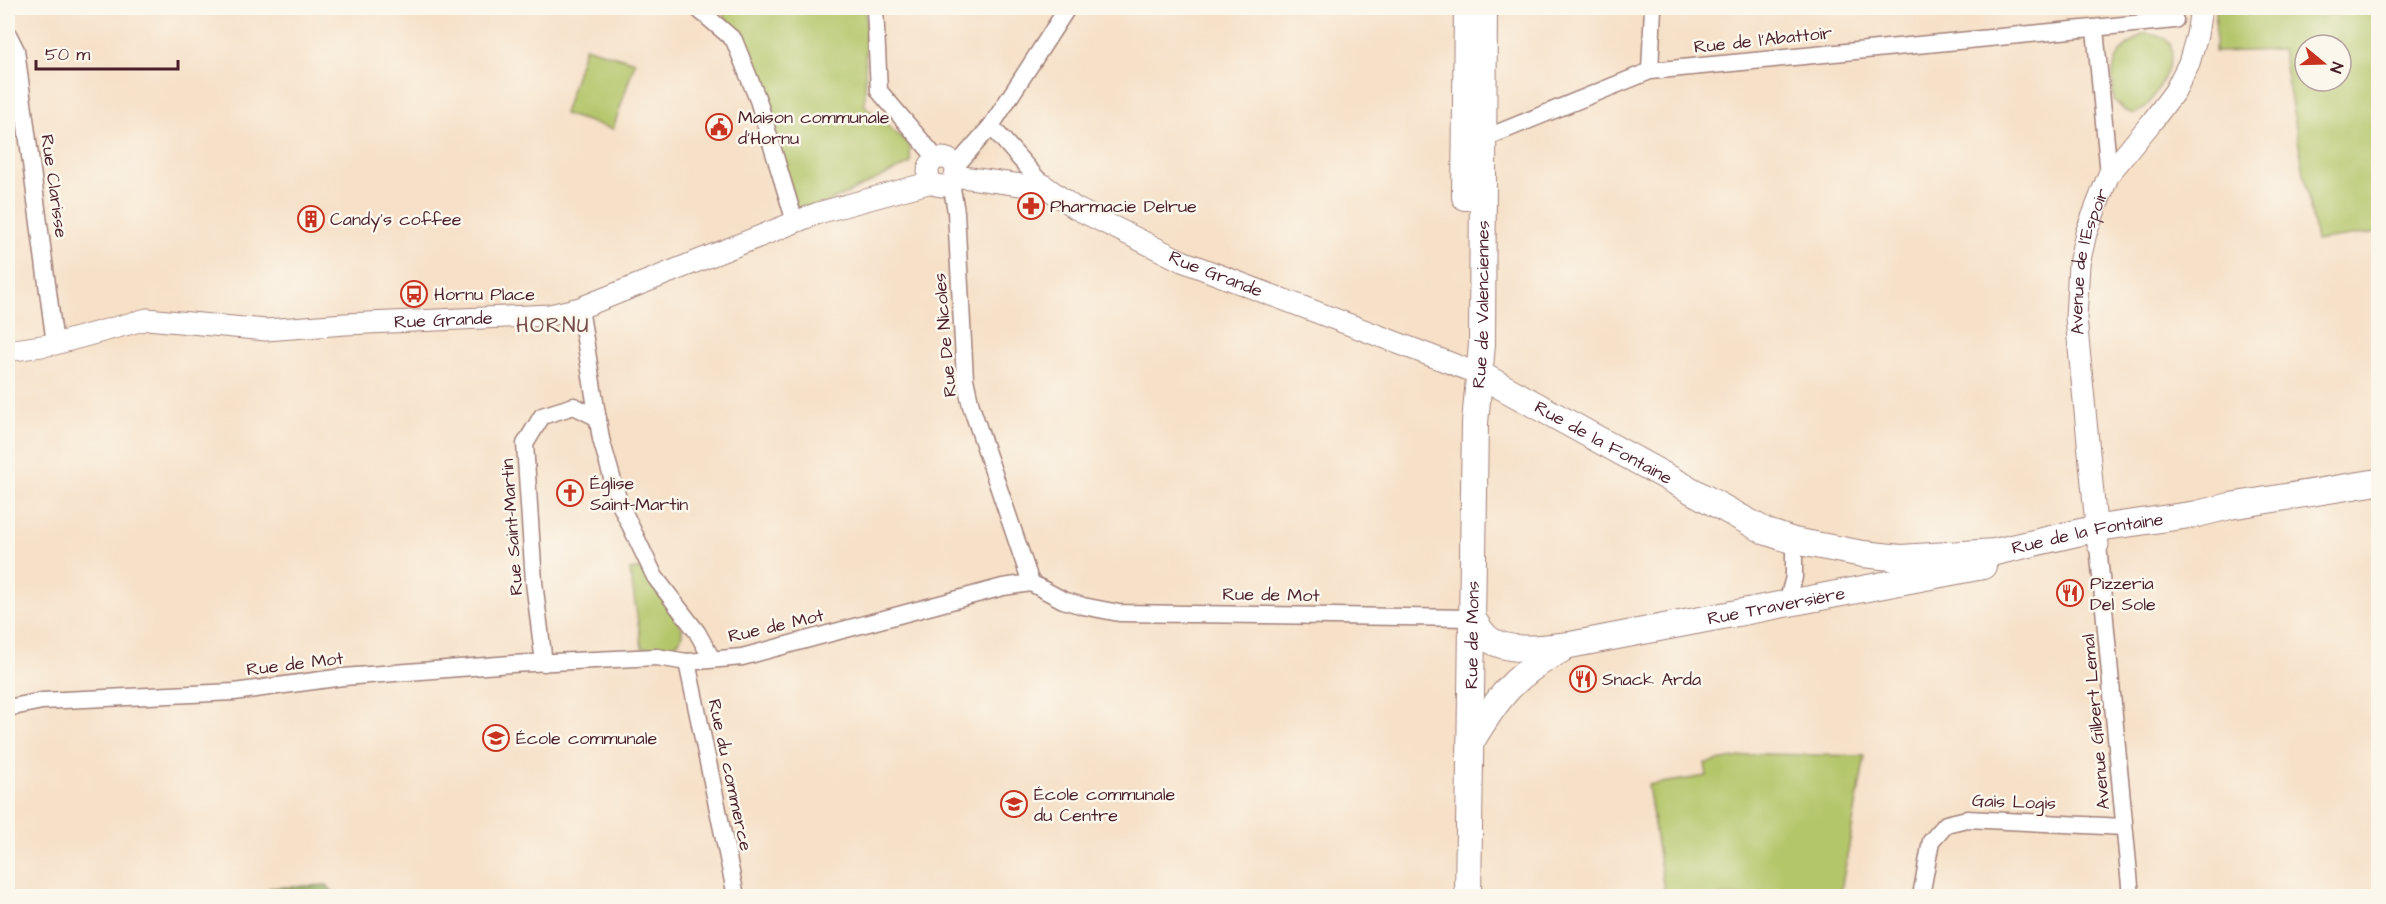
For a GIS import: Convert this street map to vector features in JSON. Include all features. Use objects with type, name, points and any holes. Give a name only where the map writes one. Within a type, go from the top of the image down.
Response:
[{"type":"main road","name":"Rue de Valenciennes","points":[[1467,8],[1465,340],[1479,374]]},
{"type":"main road","name":"Rue de Valenciennes","points":[[1479,374],[1482,344],[1484,8]]},
{"type":"main road","name":"Rue de la Fontaine","points":[[1479,374],[1767,532],[1794,541],[1863,554],[1901,558],[1995,552],[2229,519],[2379,494]]},
{"type":"main road","name":"Rue de Mons","points":[[1468,897],[1475,423],[1479,374]]},
{"type":"main road","name":"Rue de la Fontaine","points":[[1980,567],[2098,536],[2230,506],[2379,482]]},
{"type":"main road","name":"Rue Traversière","points":[[1472,618],[1489,640],[1506,646],[1529,649],[1570,645],[1980,567]]},
{"type":"main road","name":"Rue Traversière","points":[[1470,745],[1489,712],[1509,685],[1534,664],[1570,645]]},
{"type":"street","points":[[697,8],[734,40],[758,100],[795,222]]},
{"type":"street","points":[[875,8],[879,91],[946,173],[991,126],[1066,10]]},
{"type":"street","points":[[1650,71],[1653,8]]},
{"type":"street","name":"Avenue de l'Espoir","points":[[2098,536],[2076,318],[2077,275],[2086,233],[2109,174],[2175,91],[2188,63],[2197,35],[2201,8]]},
{"type":"street","name":"Rue de l'Abattoir","points":[[1484,135],[1495,134],[1650,71],[2175,20]]},
{"type":"street","points":[[2095,29],[2109,174]]},
{"type":"street","name":"Rue Clarisse","points":[[8,34],[16,50],[55,344]]},
{"type":"street","points":[[1466,57],[1474,71],[1476,118],[1484,135]]},
{"type":"street","points":[[991,126],[1042,184]]},
{"type":"street","name":"Rue Grande","points":[[8,351],[55,344],[147,319],[266,330],[345,324],[550,315],[580,309],[818,213],[946,173],[1021,185],[1042,184],[1074,208],[1182,261],[1479,374]]},
{"type":"street","name":"Rue De Nicoles","points":[[946,173],[956,212],[962,345],[971,406],[1031,583]]},
{"type":"street","points":[[580,309],[601,440],[619,502],[655,577],[697,632],[712,659]]},
{"type":"street","name":"Rue Saint-Martin","points":[[544,663],[534,582],[525,444],[542,416],[574,406],[598,418]]},
{"type":"street","name":"Avenue Gilbert Lemal","points":[[2098,536],[2131,897]]},
{"type":"street","points":[[1787,603],[1794,577],[1794,541]]},
{"type":"street","name":"Rue de Mot","points":[[8,708],[42,701],[234,692],[344,677],[544,663],[657,657],[687,662],[742,657],[1003,587],[1031,583],[1063,600],[1119,613],[1472,618]]},
{"type":"street","name":"Rue du commerce","points":[[687,662],[736,897]]},
{"type":"street","name":"Gais Logis","points":[[1921,897],[1931,841],[1946,824],[1967,819],[2124,827]]},
{"type":"green space","points":[[719,8],[866,8],[865,106],[909,144],[911,163],[799,216],[744,33],[729,24]]},
{"type":"green space","points":[[2216,8],[2378,8],[2378,232],[2316,241],[2282,50],[2215,52]]},
{"type":"green space","points":[[2145,33],[2168,41],[2172,50],[2171,59],[2164,79],[2153,98],[2142,110],[2133,114],[2124,110],[2114,100],[2114,68],[2120,53]]},
{"type":"green space","points":[[585,47],[635,62],[613,129],[564,114]]},
{"type":"green space","points":[[641,568],[682,628],[682,636],[675,645],[663,648],[642,648],[630,570]]},
{"type":"green space","points":[[1757,754],[1865,756],[1840,896],[1665,896],[1648,785],[1707,776],[1705,763]]},
{"type":"green space","points":[[327,885],[336,896],[270,896],[269,888]]},
{"type":"place","name":"Maison communale d'Hornu","points":[[719,127]]},
{"type":"place","name":"Pharmacie Delrue","points":[[1031,206]]},
{"type":"place","name":"Candy's coffee","points":[[311,219]]},
{"type":"place","name":"Hornu Place","points":[[414,294]]},
{"type":"place","name":"Église Saint-Martin","points":[[570,493]]},
{"type":"place","name":"Pizzeria Del Sole","points":[[2070,593]]},
{"type":"place","name":"Snack Arda","points":[[1583,679]]},
{"type":"place","name":"École communale","points":[[496,738]]},
{"type":"place","name":"École communale du Centre","points":[[1014,804]]},
{"type":"district","name":"HORNU","points":[[553,325]]}]
